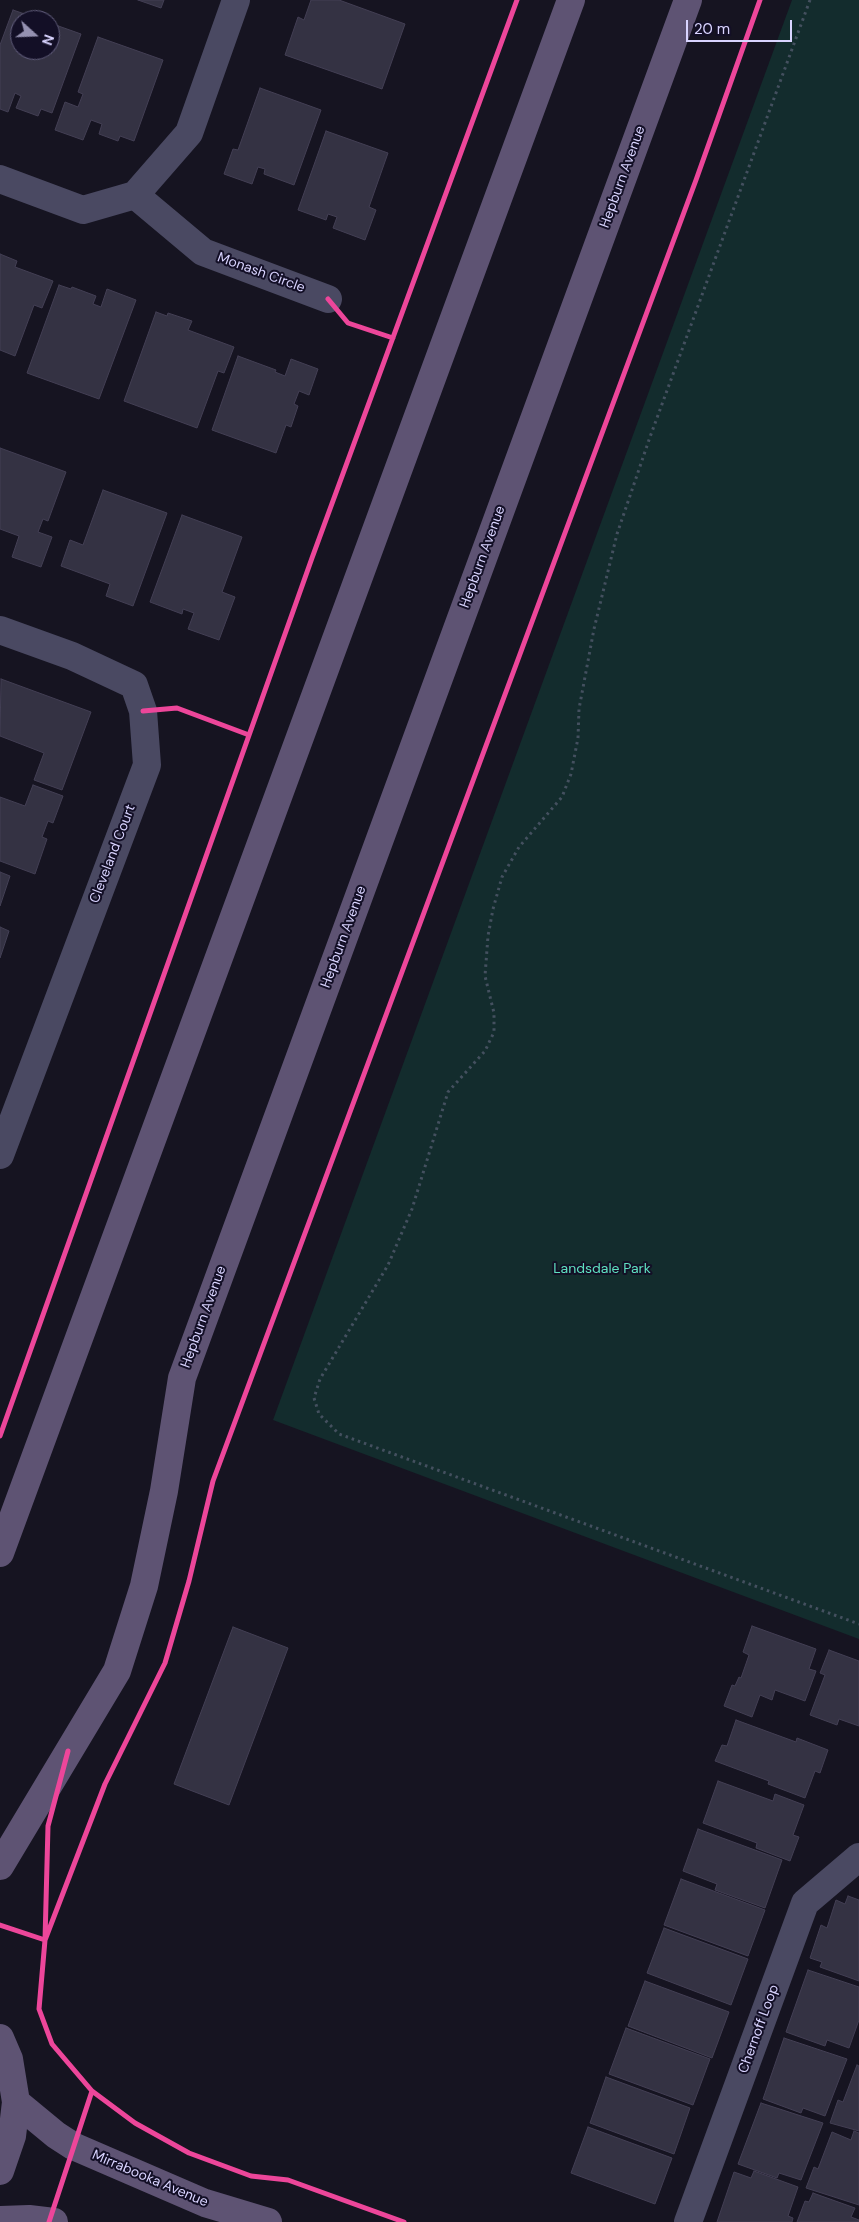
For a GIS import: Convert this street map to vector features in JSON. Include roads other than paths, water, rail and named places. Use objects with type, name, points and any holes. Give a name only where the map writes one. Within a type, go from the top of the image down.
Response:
[{"type":"main road","points":[[0,1553],[571,0]]},
{"type":"main road","name":"Hepburn Avenue","points":[[0,1866],[118,1671],[144,1586],[164,1491],[182,1378],[688,0]]},
{"type":"main road","points":[[0,2038],[10,2059],[16,2102],[12,2136],[0,2171]]},
{"type":"main road","name":"Mirrabooka Avenue","points":[[16,2102],[56,2135],[73,2146],[205,2203],[268,2222]]},
{"type":"main road","points":[[0,2220],[29,2219],[54,2222]]},
{"type":"street","points":[[0,179],[83,210],[135,195],[189,133],[236,0]]},
{"type":"street","name":"Monash Circle","points":[[135,195],[202,252],[328,298]]},
{"type":"street","name":"Cleveland Court","points":[[0,630],[72,656],[134,685],[143,711],[147,765],[9,1106],[0,1155]]},
{"type":"street","name":"Chernoff Loop","points":[[688,2222],[805,1903],[859,1857]]},
{"type":"park label","name":"Landsdale Park","points":[[602,1269]]}]
